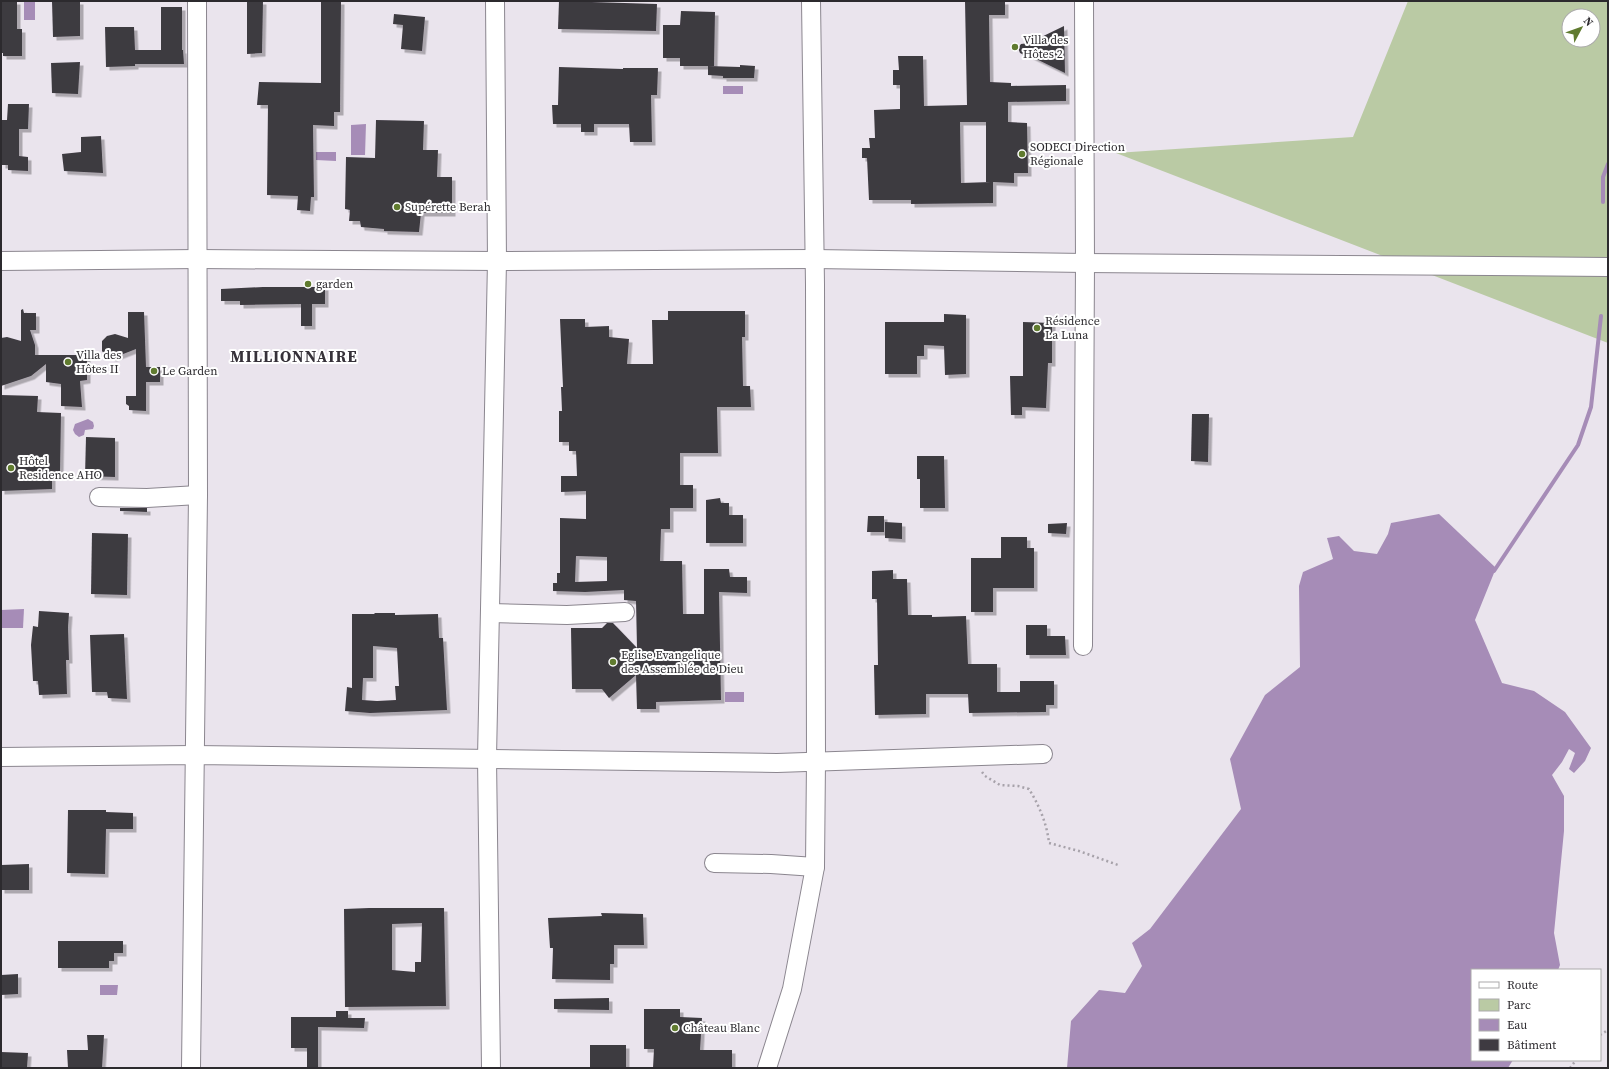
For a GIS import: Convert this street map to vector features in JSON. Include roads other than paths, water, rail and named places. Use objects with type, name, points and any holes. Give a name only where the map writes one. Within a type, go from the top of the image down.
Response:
[{"type":"street","points":[[191,1068],[198,495],[197,1]]},
{"type":"street","points":[[491,1068],[487,758],[497,261],[495,1]]},
{"type":"street","points":[[767,1068],[792,989],[815,867],[814,259],[811,1]]},
{"type":"street","points":[[1083,646],[1085,263],[1084,1]]},
{"type":"street","points":[[1,261],[497,261],[814,259],[1085,263],[1608,267]]},
{"type":"street","points":[[99,497],[147,498],[198,495]]},
{"type":"street","points":[[490,613],[567,615],[625,612]]},
{"type":"street","points":[[1,757],[194,755],[777,763],[1043,754]]},
{"type":"street","points":[[714,863],[771,864],[815,867]]},
{"type":"water","points":[[24,2],[35,2],[35,20],[24,20]]},
{"type":"water","points":[[723,86],[743,86],[743,94],[723,94]]},
{"type":"water","points":[[366,124],[365,155],[351,155],[351,125]]},
{"type":"water","points":[[316,152],[336,152],[336,161],[316,160]]},
{"type":"water","points":[[88,419],[93,422],[93,429],[85,430],[84,435],[79,437],[73,430],[75,424]]},
{"type":"water","points":[[1439,514],[1496,568],[1475,620],[1502,683],[1534,691],[1565,712],[1591,748],[1585,761],[1574,773],[1569,769],[1575,753],[1569,749],[1562,762],[1552,775],[1564,796],[1564,831],[1554,933],[1560,965],[1558,969],[1471,969],[1471,1061],[1512,1061],[1508,1068],[1067,1068],[1071,1021],[1099,990],[1125,993],[1142,966],[1132,943],[1150,929],[1241,809],[1230,759],[1265,695],[1300,667],[1299,586],[1303,572],[1333,559],[1327,538],[1339,536],[1354,551],[1377,554],[1388,534],[1391,523]]},
{"type":"water","points":[[24,609],[23,628],[1,628],[1,610]]},
{"type":"water","points":[[725,692],[744,692],[744,702],[725,702]]},
{"type":"water","points":[[100,985],[118,985],[117,995],[100,995]]},
{"type":"waterway","points":[[1603,202],[1603,177],[1608,164]]},
{"type":"waterway","points":[[1494,571],[1578,445],[1591,407],[1601,316]]},
{"type":"place","name":"Villa des Hôtes 2","points":[[1015,47]]},
{"type":"place","name":"SODECI Direction Régionale","points":[[1022,154]]},
{"type":"place","name":"Supérette Berah","points":[[397,207]]},
{"type":"place","name":"garden","points":[[308,284]]},
{"type":"place","name":"Résidence La Luna","points":[[1037,328]]},
{"type":"place","name":"Villa des Hôtes II","points":[[68,362]]},
{"type":"place","name":"Le Garden","points":[[154,371]]},
{"type":"place","name":"Hôtel Residence AHO","points":[[11,468]]},
{"type":"place","name":"Eglise Evangelique des Assemblée de Dieu","points":[[613,662]]},
{"type":"place","name":"Château Blanc","points":[[675,1028]]},
{"type":"district","name":"MILLIONNAIRE","points":[[294,356]]}]
